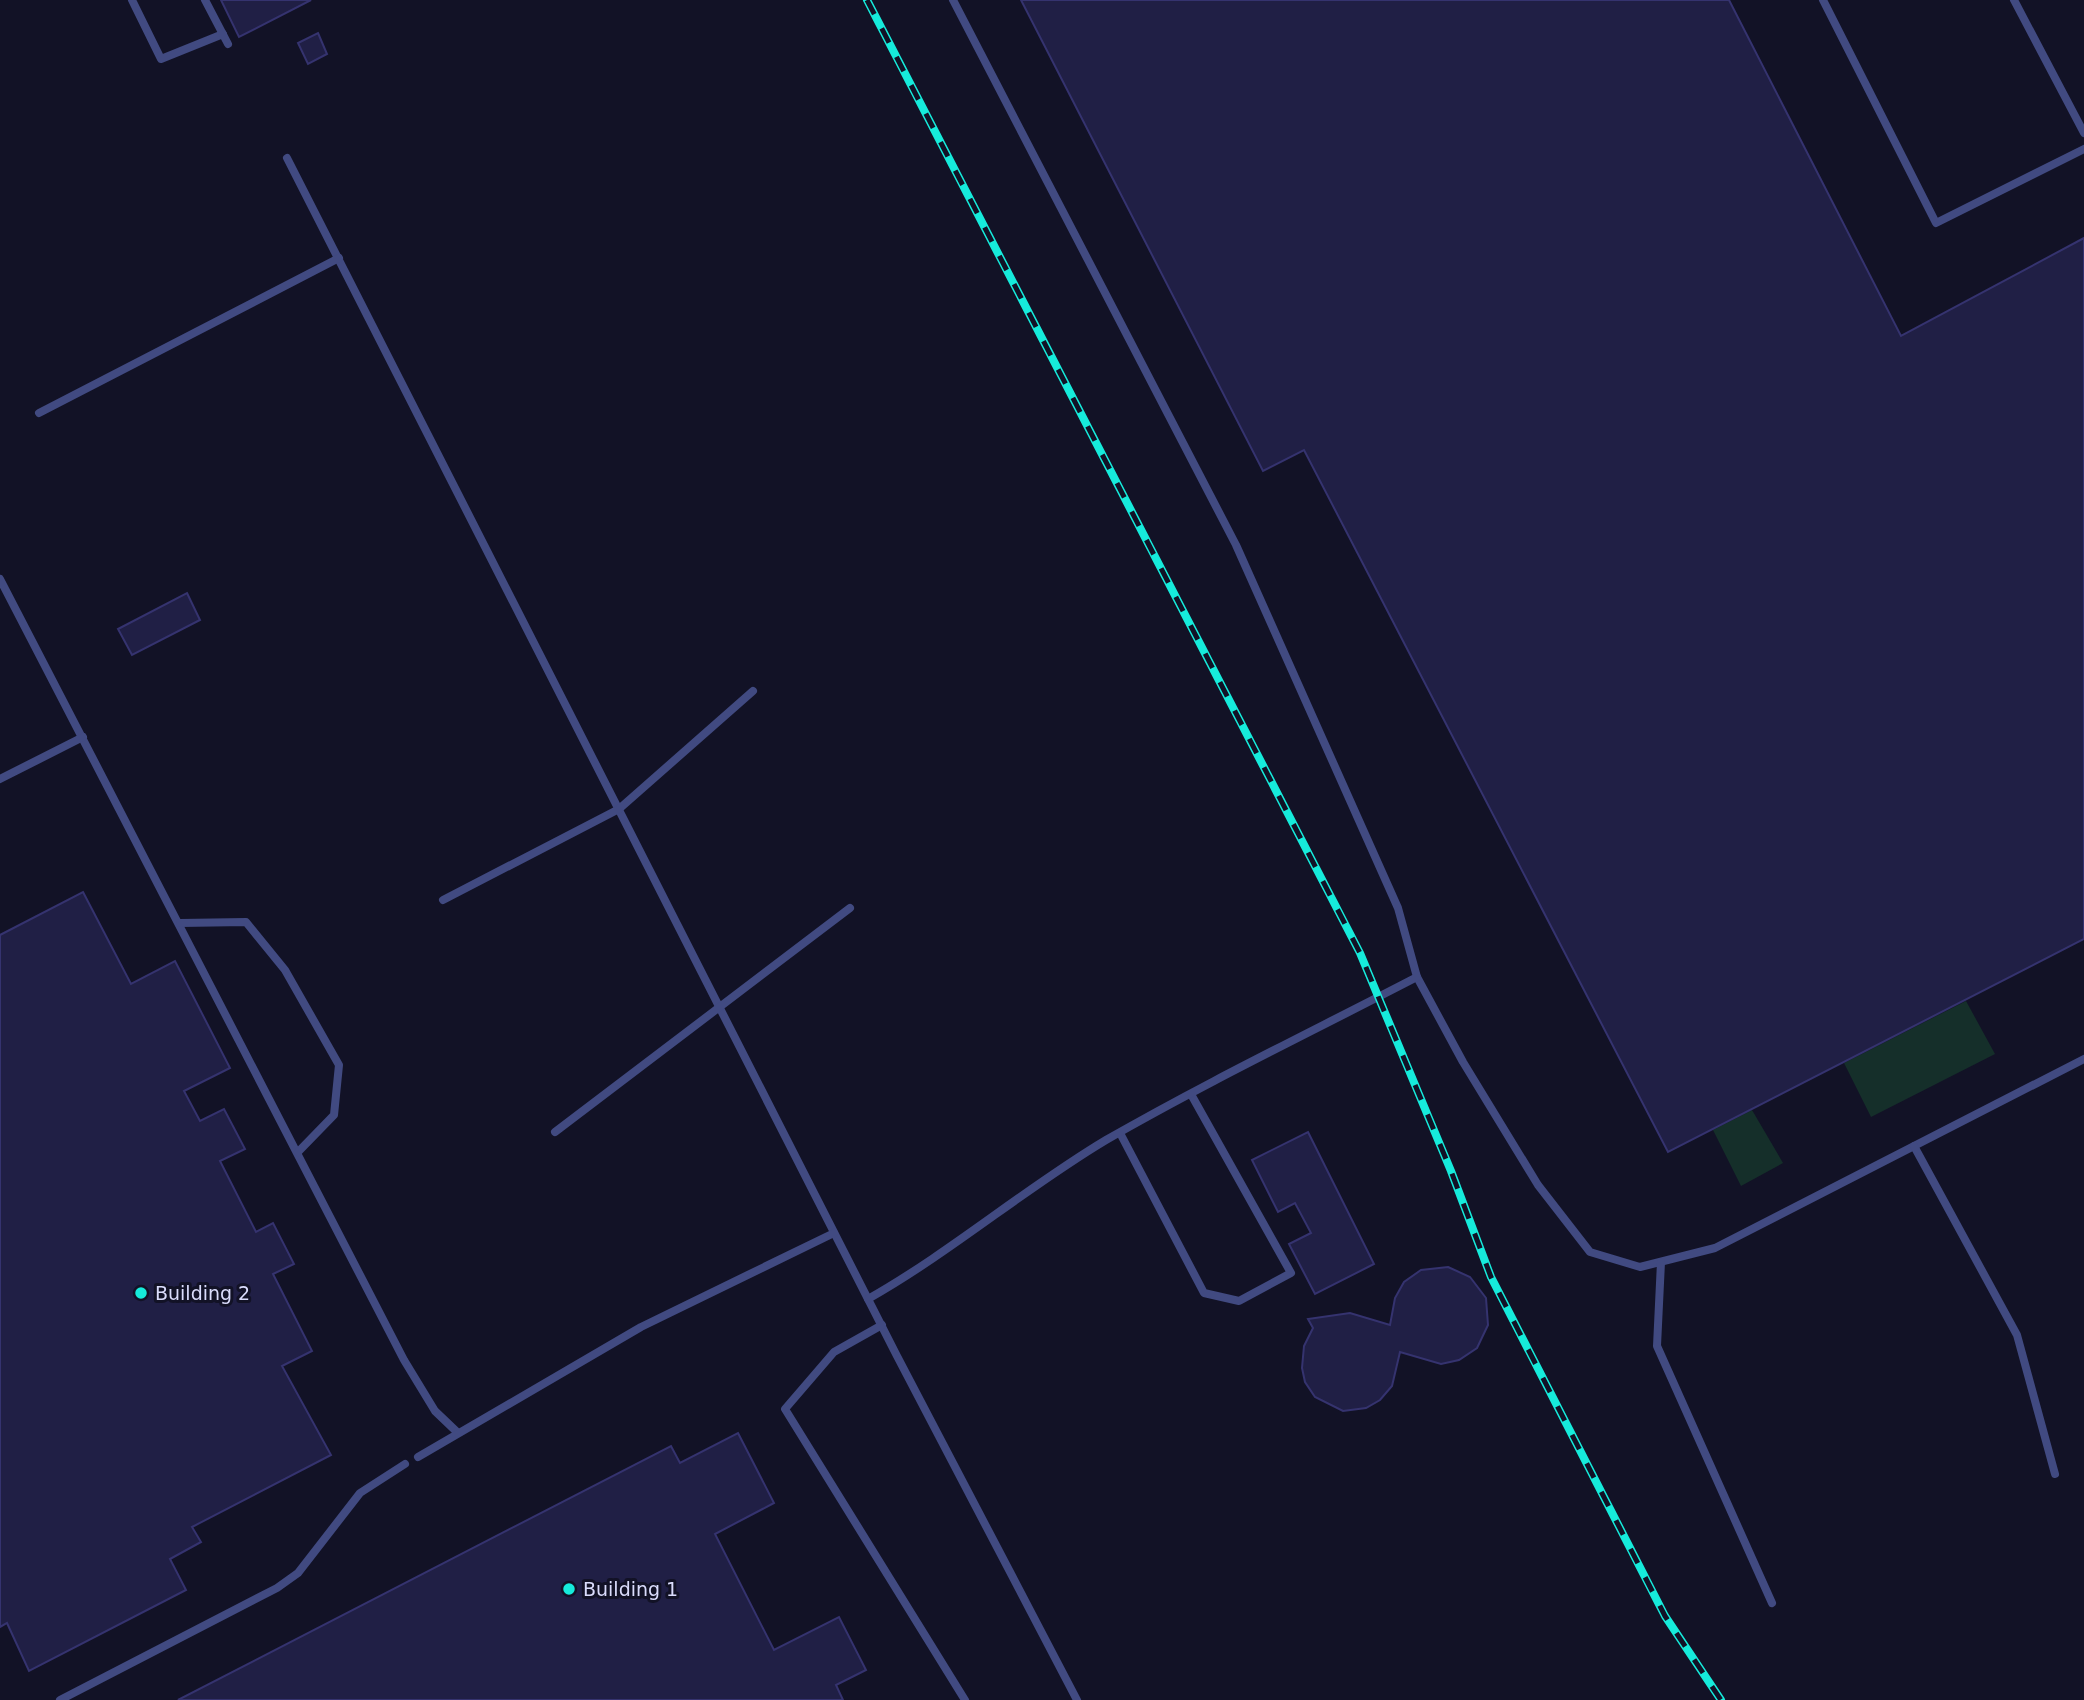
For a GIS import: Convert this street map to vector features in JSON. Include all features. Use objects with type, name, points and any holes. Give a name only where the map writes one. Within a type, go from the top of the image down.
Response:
[{"type":"lane","points":[[132,0],[161,59],[223,34]]},
{"type":"lane","points":[[205,0],[228,44]]},
{"type":"lane","points":[[953,0],[1236,545],[1398,908],[1417,977],[1462,1062],[1538,1185],[1590,1252],[1640,1267],[1715,1248],[2084,1059]]},
{"type":"lane","points":[[1823,0],[1936,223],[2084,149]]},
{"type":"lane","points":[[2014,0],[2084,133]]},
{"type":"lane","points":[[287,159],[834,1233],[1077,1700]]},
{"type":"lane","points":[[39,413],[339,258]]},
{"type":"lane","points":[[0,579],[404,1360],[435,1410],[457,1432]]},
{"type":"lane","points":[[443,900],[619,809],[753,691]]},
{"type":"lane","points":[[0,779],[83,737]]},
{"type":"lane","points":[[555,1132],[849,908]]},
{"type":"lane","points":[[180,923],[246,922],[285,971],[339,1065],[334,1115],[298,1152]]},
{"type":"lane","points":[[868,1299],[921,1269],[1026,1191],[1120,1133],[1417,977]]},
{"type":"lane","points":[[1120,1133],[1204,1293],[1239,1301],[1245,1298],[1291,1273],[1192,1096]]},
{"type":"lane","points":[[1914,1146],[2017,1335],[2055,1474]]},
{"type":"lane","points":[[418,1457],[457,1432],[641,1328],[834,1233]]},
{"type":"lane","points":[[1661,1262],[1657,1346],[1772,1603]]},
{"type":"lane","points":[[882,1325],[834,1352],[785,1409],[965,1700]]},
{"type":"lane","points":[[60,1700],[277,1588],[298,1573],[360,1493],[405,1464]]},
{"type":"green space","points":[[1966,1001],[1995,1054],[1871,1117],[1844,1063]]},
{"type":"green space","points":[[1752,1110],[1783,1163],[1741,1186],[1713,1130]]},
{"type":"building","points":[[221,0],[311,0],[239,37]]},
{"type":"building","points":[[1021,0],[1729,0],[1901,336],[2084,238],[2084,939],[1668,1152],[1304,450],[1263,471]]},
{"type":"building","points":[[318,33],[327,54],[308,64],[298,43]]},
{"type":"building","points":[[187,593],[200,620],[132,655],[118,629]]},
{"type":"building","name":"Building 2","points":[[83,892],[131,984],[175,961],[230,1068],[184,1091],[200,1121],[224,1109],[245,1149],[220,1161],[256,1232],[273,1223],[294,1264],[273,1274],[312,1351],[282,1366],[331,1455],[192,1527],[201,1542],[170,1559],[186,1590],[29,1671],[7,1623],[0,1627],[0,935]]},
{"type":"building","points":[[1308,1132],[1374,1264],[1315,1294],[1289,1244],[1311,1233],[1295,1203],[1278,1212],[1252,1160]]},
{"type":"building","points":[[1448,1267],[1470,1277],[1486,1298],[1488,1325],[1477,1348],[1459,1360],[1441,1364],[1400,1352],[1392,1386],[1380,1400],[1366,1408],[1343,1411],[1315,1397],[1305,1382],[1302,1368],[1304,1346],[1313,1328],[1308,1319],[1350,1313],[1390,1325],[1395,1298],[1404,1282],[1421,1270]]},
{"type":"building","name":"Building 1","points":[[738,1433],[774,1503],[715,1534],[774,1650],[839,1617],[866,1670],[836,1685],[843,1700],[178,1700],[671,1446],[680,1463]]},
{"type":"railway","points":[[867,0],[1360,953],[1451,1171],[1491,1277],[1665,1616],[1721,1700]]},
{"type":"place","name":"Building 2","points":[[141,1293]]},
{"type":"place","name":"Building 1","points":[[569,1589]]}]
